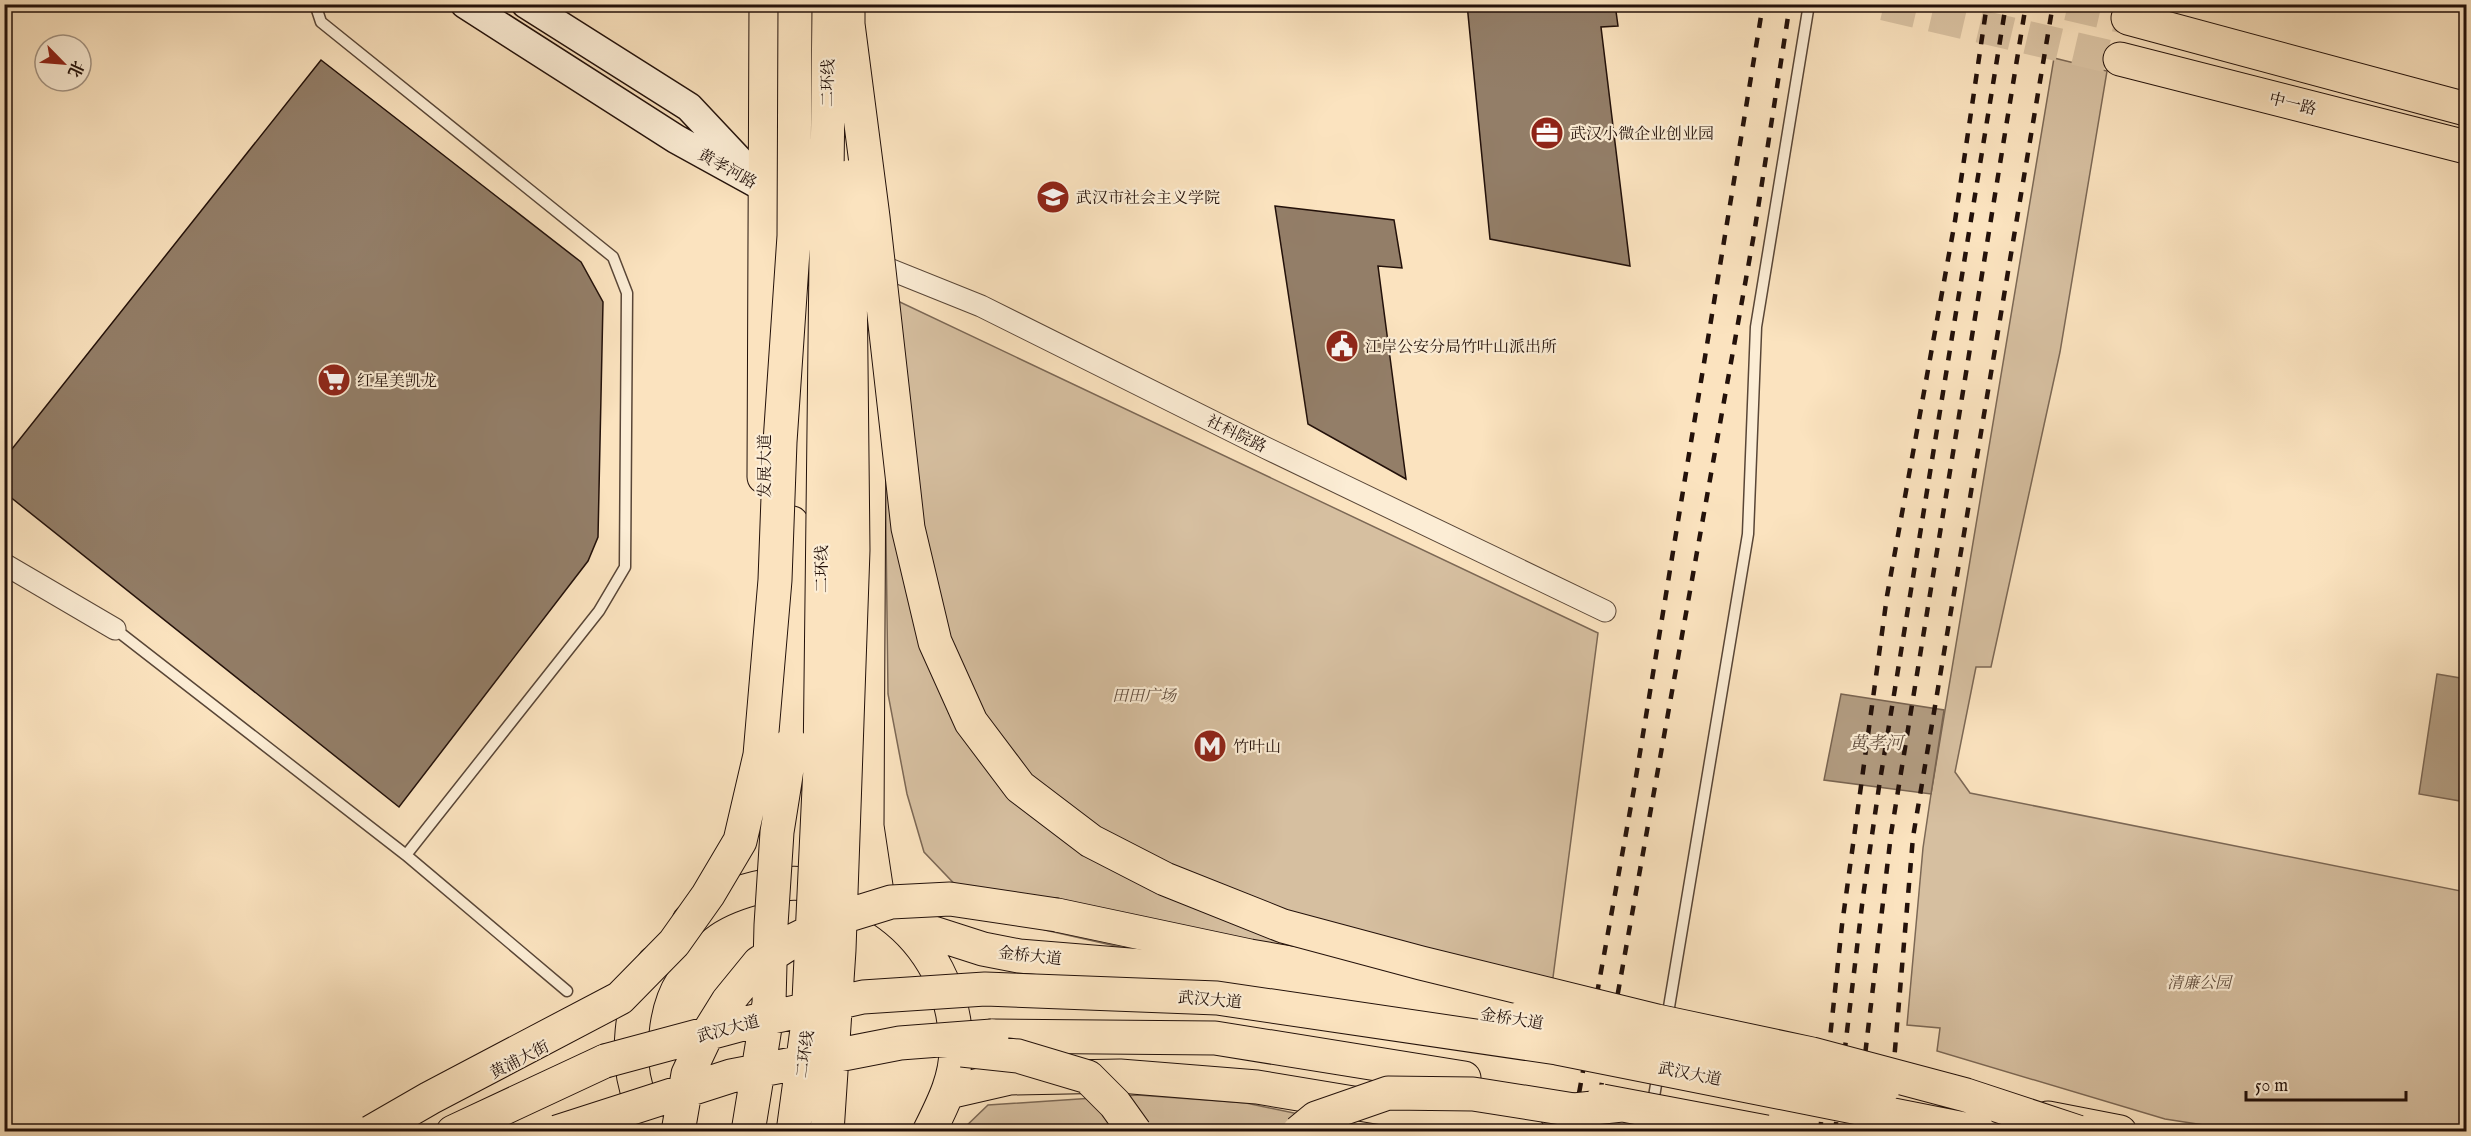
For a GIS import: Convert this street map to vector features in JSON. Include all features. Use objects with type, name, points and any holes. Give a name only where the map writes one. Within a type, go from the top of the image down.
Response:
[{"type":"main road","name":"黄孝河路","points":[[465,4],[676,139],[765,188]]},
{"type":"main road","name":"黄孝河路","points":[[526,4],[689,107],[765,188]]},
{"type":"main road","name":"发展大道","points":[[693,918],[721,858],[745,769],[754,687],[764,515],[765,4]]},
{"type":"main road","name":"二环线","points":[[767,1131],[780,1032],[791,744],[795,4]]},
{"type":"main road","points":[[846,9],[866,260],[869,432],[867,826],[891,915],[932,958],[950,1001],[956,1046],[949,1092],[929,1131]]},
{"type":"main road","points":[[846,9],[911,540],[935,642],[971,722],[1020,787],[1091,841],[1165,879],[1283,926],[1421,963],[1657,1021],[1845,1063],[1966,1095],[2078,1131]]},
{"type":"main road","points":[[827,1131],[839,950],[854,550],[846,9]]},
{"type":"main road","name":"二环线","points":[[794,1131],[808,1022],[820,767],[846,9]]},
{"type":"main road","points":[[2128,18],[2466,109]]},
{"type":"main road","name":"中一路","points":[[2120,58],[2466,147]]},
{"type":"main road","points":[[765,188],[866,260]]},
{"type":"main road","points":[[371,1131],[620,998],[674,943],[708,895],[740,841],[760,755],[775,580],[780,442],[794,236]]},
{"type":"main road","points":[[748,1131],[769,1003],[777,832],[791,744]]},
{"type":"main road","name":"金桥大道","points":[[693,918],[726,897],[765,885],[804,882],[843,890],[891,915],[983,949],[1019,956],[1215,972],[1521,1018],[2120,1131]]},
{"type":"main road","points":[[678,1131],[688,1074],[701,1047],[728,1001],[759,963],[796,939],[839,918],[891,902],[950,899],[1057,915],[1250,956],[1434,988],[1657,1021]]},
{"type":"main road","points":[[656,1131],[640,1101],[631,1059],[633,1015],[647,974],[667,943],[693,918]]},
{"type":"main road","name":"黄浦大街","points":[[381,1131],[614,1008],[647,974]]},
{"type":"main road","name":"武汉大道","points":[[453,1131],[605,1061],[750,1022],[863,997],[985,989],[1218,998],[1557,1048],[1980,1131]]},
{"type":"main road","points":[[557,1131],[599,1123],[731,1077],[900,1043],[992,1036],[1215,1038],[1523,1087],[1766,1131]]},
{"type":"main road","points":[[900,1043],[1018,1056],[1088,1077],[1115,1104],[1135,1131]]},
{"type":"main road","points":[[949,1092],[1010,1078],[1120,1076],[1257,1086],[1516,1129]]},
{"type":"main road","points":[[1299,1131],[1316,1118],[1388,1093],[1473,1094],[1574,1110],[1622,1105]]},
{"type":"street","name":"社科院路","points":[[866,260],[981,306],[1605,611]]},
{"type":"street","points":[[4,564],[115,629]]},
{"type":"lane","points":[[315,4],[321,22],[613,257],[627,293],[625,567],[599,611],[405,855]]},
{"type":"lane","points":[[1648,1131],[1748,534],[1756,327],[1809,4]]},
{"type":"lane","points":[[115,629],[405,855],[567,991]]},
{"type":"green space","name":"清廉公园","points":[[2054,58],[2107,71],[2060,352],[1991,667],[1976,667],[1955,772],[1970,793],[2466,892],[2466,1131],[2249,1132],[2165,1119],[1937,1051],[1940,1028],[1907,1025],[1923,848],[1931,794]]},
{"type":"green space","name":"田田广场","points":[[883,294],[1598,633],[1549,1008],[1173,959],[1045,930],[968,898],[924,852],[907,794],[888,694]]},
{"type":"green space","points":[[1138,1095],[1246,1103],[1380,1131],[960,1132],[988,1105]]},
{"type":"water","points":[[2437,674],[2466,679],[2466,802],[2419,794]]},
{"type":"water","name":"黄孝河","points":[[1841,694],[1944,710],[1931,794],[1824,780]]},
{"type":"building","name":"武汉小微企业创业园","points":[[1467,4],[1615,4],[1618,26],[1601,27],[1630,266],[1490,239]]},
{"type":"building","name":"红星美凯龙","points":[[321,60],[581,262],[603,302],[598,537],[588,561],[399,807],[4,492],[4,459]]},
{"type":"building","name":"江岸公安分局竹叶山派出所","points":[[1275,206],[1394,220],[1402,268],[1378,266],[1406,479],[1308,424]]},
{"type":"tunnel","points":[[1884,4],[2120,59]]},
{"type":"tunnel","points":[[2068,4],[2128,18]]},
{"type":"railway","points":[[1572,1132],[1634,789],[1763,4]]},
{"type":"railway","points":[[1593,1132],[1754,234],[1790,4]]},
{"type":"railway","points":[[1820,1132],[1842,925],[1887,596],[1955,221],[1987,4]]},
{"type":"railway","points":[[1835,1132],[1863,897],[1879,787],[2006,4]]},
{"type":"railway","points":[[1856,1132],[1891,834],[2026,4]]},
{"type":"railway","points":[[1888,1132],[1913,837],[2053,4]]},
{"type":"place","name":"武汉小微企业创业园","points":[[1547,133]]},
{"type":"place","name":"武汉市社会主义学院","points":[[1053,197]]},
{"type":"place","name":"江岸公安分局竹叶山派出所","points":[[1342,346]]},
{"type":"place","name":"红星美凯龙","points":[[334,380]]},
{"type":"place","name":"竹叶山","points":[[1210,746]]}]
